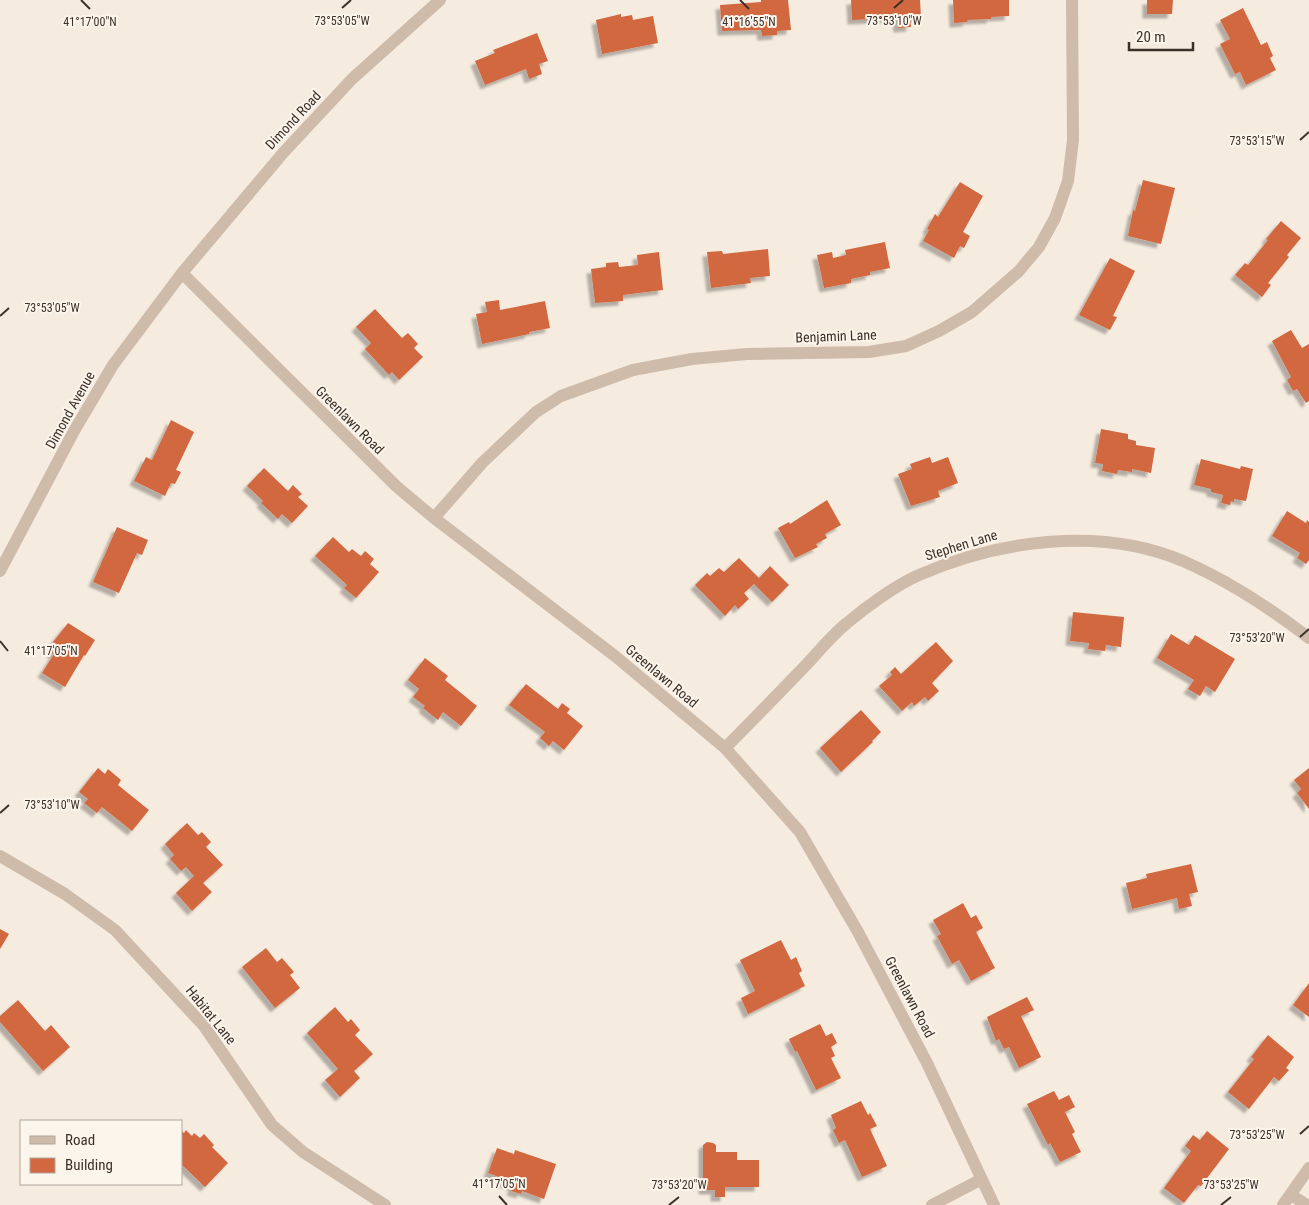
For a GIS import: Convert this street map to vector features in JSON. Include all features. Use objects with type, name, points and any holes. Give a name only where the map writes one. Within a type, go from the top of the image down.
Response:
[{"type":"street","name":"Dimond Road","points":[[182,273],[283,153],[352,79],[440,0]]},
{"type":"street","name":"Benjamin Lane","points":[[434,518],[488,457],[536,412],[561,396],[633,370],[692,359],[747,354],[870,352],[906,346],[940,332],[972,312],[1019,272],[1039,247],[1055,218],[1068,181],[1073,140],[1072,2]]},
{"type":"street","name":"Greenlawn Road","points":[[182,273],[396,486],[434,518],[615,656],[726,748],[800,832],[858,932],[927,1062],[980,1180],[994,1205]]},
{"type":"street","name":"Dimond Avenue","points":[[0,571],[74,431],[112,365],[182,273]]},
{"type":"street","name":"Stephen Lane","points":[[726,748],[846,624],[881,597],[917,575],[968,556],[1006,546],[1051,542],[1098,542],[1139,547],[1183,561],[1233,586],[1277,614],[1309,638]]},
{"type":"street","name":"Habitat Lane","points":[[0,856],[65,894],[115,930],[204,1026],[272,1125],[303,1152],[385,1205]]},
{"type":"street","points":[[1283,1205],[1309,1168]]},
{"type":"street","points":[[932,1205],[980,1180]]},
{"type":"street","points":[[1292,1194],[1307,1205]]},
{"type":"building","points":[[761,0],[788,0],[791,30],[777,31],[777,35],[762,36],[761,30],[722,31],[720,5],[761,2]]},
{"type":"building","points":[[851,0],[920,0],[921,17],[910,18],[911,27],[898,28],[897,18],[852,20]]},
{"type":"building","points":[[953,0],[1009,0],[1009,16],[954,23]]},
{"type":"building","points":[[1147,0],[1173,0],[1172,14],[1147,14]]},
{"type":"building","points":[[1243,8],[1261,45],[1267,42],[1273,56],[1270,58],[1276,70],[1246,85],[1240,72],[1235,74],[1220,44],[1230,39],[1220,20]]},
{"type":"building","points":[[621,14],[621,17],[632,15],[633,20],[653,16],[658,43],[602,54],[596,20]]},
{"type":"building","points":[[537,33],[548,61],[539,64],[542,74],[529,79],[526,69],[485,85],[475,61],[495,53],[493,50]]},
{"type":"building","points":[[1143,180],[1175,188],[1161,244],[1128,236],[1133,210],[1135,211]]},
{"type":"building","points":[[960,182],[983,196],[963,232],[970,236],[964,248],[960,246],[954,258],[923,241],[935,214],[938,217]]},
{"type":"building","points":[[1281,221],[1301,238],[1287,255],[1289,257],[1268,283],[1271,285],[1262,297],[1235,275],[1245,263],[1248,265]]},
{"type":"building","points":[[885,242],[890,268],[870,272],[870,275],[851,279],[851,283],[824,288],[817,255],[832,252],[833,258],[846,255],[845,250]]},
{"type":"building","points":[[768,249],[770,276],[750,278],[751,283],[711,288],[707,252],[722,251],[723,254]]},
{"type":"building","points":[[659,252],[663,290],[623,295],[623,301],[595,303],[591,269],[606,267],[606,263],[618,262],[619,267],[638,265],[637,255]]},
{"type":"building","points":[[1110,258],[1135,271],[1113,316],[1117,317],[1110,330],[1079,315]]},
{"type":"building","points":[[499,300],[500,310],[545,301],[550,328],[482,344],[476,314],[487,312],[485,302]]},
{"type":"building","points":[[375,309],[402,338],[408,333],[418,344],[414,348],[423,357],[399,380],[392,372],[389,375],[365,349],[371,343],[356,327]]},
{"type":"building","points":[[1291,330],[1302,348],[1309,344],[1309,401],[1306,403],[1297,389],[1293,391],[1287,380],[1291,377],[1272,341]]},
{"type":"building","points":[[171,420],[194,432],[176,470],[181,472],[175,484],[171,483],[165,496],[134,481],[146,457],[152,460]]},
{"type":"building","points":[[1101,429],[1128,434],[1128,439],[1136,441],[1136,445],[1155,448],[1151,473],[1132,469],[1132,472],[1118,470],[1117,474],[1102,471],[1103,464],[1095,463]]},
{"type":"building","points":[[930,457],[932,463],[948,457],[958,483],[938,491],[940,497],[911,506],[898,474],[912,469],[910,464]]},
{"type":"building","points":[[1201,459],[1240,469],[1241,466],[1253,469],[1246,501],[1234,499],[1234,502],[1231,501],[1230,505],[1221,503],[1223,495],[1211,492],[1211,489],[1194,485]]},
{"type":"building","points":[[264,468],[288,491],[293,485],[302,494],[298,497],[308,506],[292,523],[282,514],[278,519],[247,486]]},
{"type":"building","points":[[827,500],[841,525],[825,534],[827,538],[816,544],[818,547],[795,558],[778,528],[789,522],[790,524]]},
{"type":"building","points":[[1287,511],[1306,523],[1307,520],[1309,522],[1309,560],[1306,564],[1297,558],[1300,553],[1272,536]]},
{"type":"building","points":[[117,527],[148,540],[142,555],[137,553],[119,593],[93,582]]},
{"type":"building","points":[[333,537],[349,552],[352,549],[361,556],[365,551],[374,559],[370,564],[379,572],[356,598],[344,588],[347,585],[315,556]]},
{"type":"building","points":[[739,558],[759,578],[770,566],[789,585],[772,602],[754,584],[744,593],[749,599],[738,609],[735,605],[725,616],[695,585],[707,573],[710,576],[719,568],[724,572]]},
{"type":"building","points":[[1073,612],[1124,617],[1121,647],[1106,645],[1105,651],[1088,649],[1089,643],[1070,641]]},
{"type":"building","points":[[68,623],[95,640],[65,687],[42,673],[54,654],[51,653],[56,644],[53,642]]},
{"type":"building","points":[[1171,634],[1189,645],[1195,635],[1235,659],[1215,692],[1206,686],[1200,696],[1188,689],[1194,680],[1157,658]]},
{"type":"building","points":[[936,642],[953,661],[932,683],[939,691],[928,701],[925,697],[914,706],[912,702],[902,711],[879,686],[892,675],[890,672],[895,667],[901,674]]},
{"type":"building","points":[[425,658],[448,676],[445,680],[477,706],[461,726],[443,712],[438,720],[423,708],[425,706],[413,697],[419,689],[408,680]]},
{"type":"building","points":[[526,684],[558,709],[562,703],[570,709],[567,713],[583,726],[564,750],[553,741],[549,746],[540,738],[545,732],[509,705]]},
{"type":"building","points":[[861,710],[881,732],[841,772],[820,748]]},
{"type":"building","points":[[98,768],[105,774],[108,769],[121,780],[118,785],[149,810],[132,831],[102,807],[97,813],[84,803],[88,799],[79,792]]},
{"type":"building","points":[[1309,768],[1309,809],[1297,793],[1301,789],[1294,780]]},
{"type":"building","points":[[187,823],[198,835],[202,832],[211,842],[206,847],[223,865],[203,883],[212,892],[192,911],[176,893],[194,876],[186,867],[181,871],[170,859],[174,855],[165,844]]},
{"type":"building","points":[[1191,864],[1198,892],[1189,894],[1192,906],[1179,909],[1177,898],[1132,909],[1126,883],[1147,878],[1146,874]]},
{"type":"building","points":[[963,903],[971,918],[976,915],[983,928],[976,932],[995,968],[971,981],[959,960],[952,964],[937,936],[941,934],[933,920]]},
{"type":"building","points":[[0,929],[9,934],[0,949]]},
{"type":"building","points":[[781,940],[791,960],[796,957],[802,971],[799,973],[805,986],[748,1014],[741,998],[755,991],[740,960]]},
{"type":"building","points":[[266,948],[277,962],[282,958],[294,972],[290,975],[300,988],[275,1008],[242,967]]},
{"type":"building","points":[[1309,983],[1309,1017],[1293,1005]]},
{"type":"building","points":[[1027,997],[1034,1010],[1021,1016],[1041,1057],[1019,1068],[1009,1047],[1004,1049],[999,1039],[996,1041],[987,1017]]},
{"type":"building","points":[[18,1000],[45,1031],[51,1025],[70,1047],[43,1071],[0,1022],[0,1016]]},
{"type":"building","points":[[335,1007],[348,1022],[351,1019],[360,1030],[355,1035],[373,1054],[354,1071],[360,1078],[340,1097],[325,1080],[338,1069],[307,1033]]},
{"type":"building","points":[[820,1024],[826,1036],[832,1033],[837,1043],[831,1047],[835,1056],[831,1058],[841,1078],[816,1090],[789,1039]]},
{"type":"building","points":[[1268,1035],[1294,1057],[1286,1068],[1289,1070],[1279,1081],[1274,1077],[1249,1109],[1228,1092],[1254,1059],[1251,1057]]},
{"type":"building","points":[[1054,1091],[1059,1100],[1069,1095],[1075,1107],[1065,1112],[1075,1132],[1072,1134],[1081,1152],[1060,1162],[1050,1143],[1048,1145],[1027,1104]]},
{"type":"building","points":[[861,1101],[868,1115],[870,1113],[877,1126],[870,1129],[887,1166],[862,1177],[845,1140],[839,1143],[833,1130],[836,1128],[831,1115]]},
{"type":"building","points":[[186,1130],[192,1136],[194,1133],[200,1138],[204,1134],[214,1145],[212,1147],[228,1163],[205,1187],[182,1165],[182,1131],[184,1133]]},
{"type":"building","points":[[1207,1131],[1229,1149],[1201,1186],[1198,1185],[1184,1203],[1164,1188],[1191,1151],[1185,1146],[1193,1135],[1200,1140]]},
{"type":"building","points":[[707,1142],[716,1145],[716,1152],[737,1152],[737,1160],[759,1160],[759,1187],[725,1187],[725,1197],[715,1197],[715,1190],[703,1190],[703,1145]]},
{"type":"building","points":[[497,1148],[514,1154],[515,1150],[556,1164],[544,1199],[522,1191],[521,1194],[511,1191],[513,1186],[504,1183],[505,1179],[488,1173]]}]
